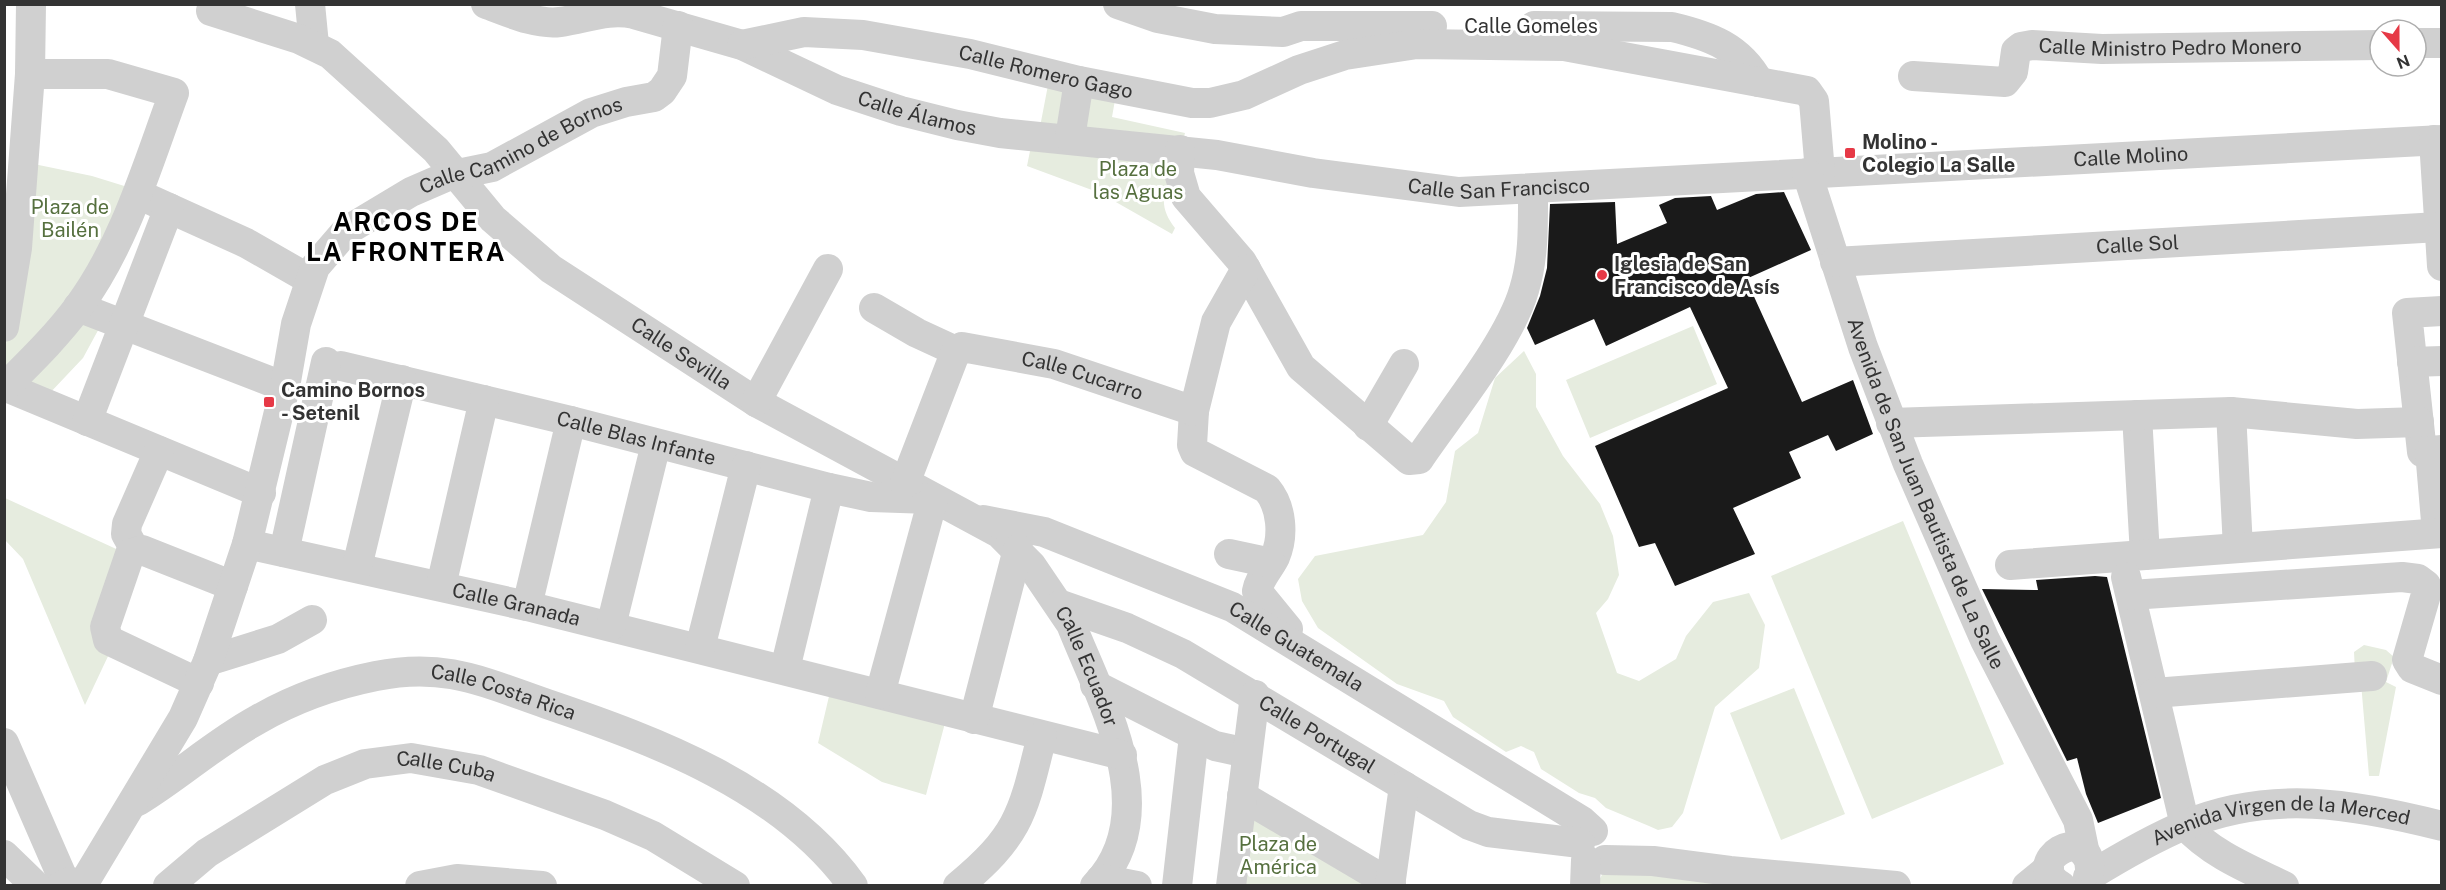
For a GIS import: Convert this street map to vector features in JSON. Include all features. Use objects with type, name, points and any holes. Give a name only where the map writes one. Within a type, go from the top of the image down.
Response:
[{"type":"street","points":[[4,327],[30,74],[31,4]]},
{"type":"street","points":[[310,4],[314,45]]},
{"type":"street","points":[[486,4],[538,20],[567,13],[615,8]]},
{"type":"street","name":"Calle Gomeles","points":[[1118,4],[1158,18],[1193,26],[1239,32],[1283,32],[1301,26],[1672,27],[1731,48],[1750,66],[1759,82]]},
{"type":"street","name":"Calle Álamos","points":[[615,8],[742,45],[837,90],[901,111],[980,129],[1038,137],[1070,138]]},
{"type":"street","name":"Calle Sevilla","points":[[211,11],[314,45],[345,65],[436,150],[493,219],[551,269],[756,402],[933,499]]},
{"type":"street","name":"Calle Camino de Bornos","points":[[61,885],[134,803],[183,717],[203,672],[247,544],[261,493],[285,387],[296,324],[309,279],[329,249],[358,222],[411,192],[455,175],[492,167],[591,112],[654,97],[662,91],[672,76],[678,26]]},
{"type":"street","name":"Calle Romero Gago","points":[[742,45],[804,32],[883,38],[970,54],[1079,81],[1192,103],[1210,103],[1244,95],[1295,72]]},
{"type":"street","points":[[1283,32],[1290,38],[1295,72]]},
{"type":"street","name":"Calle Gomeles","points":[[1295,72],[1346,55],[1417,44],[1545,44],[1800,88],[1811,95],[1814,172]]},
{"type":"street","name":"Calle Ministro Pedro Monero","points":[[1914,76],[2005,82],[2013,72],[2016,51],[2021,46],[2032,45],[2112,49],[2368,45]]},
{"type":"street","points":[[30,74],[108,74],[174,93],[119,238],[78,307],[5,388],[261,493]]},
{"type":"street","points":[[1079,81],[1070,138],[1180,150],[1179,173],[1186,197],[1246,269],[1301,367],[1409,460],[1415,461],[1494,349],[1526,284],[1533,249],[1533,190]]},
{"type":"street","points":[[2438,140],[2442,266]]},
{"type":"street","name":"Calle Molino","points":[[1814,172],[2438,140]]},
{"type":"street","name":"Calle San Francisco","points":[[1180,150],[1312,173],[1459,192],[1533,190],[1814,172]]},
{"type":"street","name":"Avenida de San Juan Bautista de La Salle","points":[[1814,172],[1835,262],[1892,423],[1958,583],[2070,805],[2082,834],[2067,871]]},
{"type":"street","points":[[137,194],[246,243],[309,279]]},
{"type":"street","points":[[87,421],[169,208]]},
{"type":"street","name":"Calle Sol","points":[[1835,262],[2440,245]]},
{"type":"street","points":[[756,402],[828,269]]},
{"type":"street","points":[[1246,269],[1216,322],[1194,411],[1192,445],[1195,452],[1267,489],[1272,496],[1280,521],[1280,535],[1271,563],[1257,591],[1289,631],[1297,646]]},
{"type":"street","points":[[78,307],[285,387]]},
{"type":"street","points":[[874,308],[917,333],[956,351],[905,483]]},
{"type":"street","points":[[2010,565],[2439,533],[2438,491],[2426,415],[2427,361],[2407,313],[2442,311]]},
{"type":"street","name":"Calle Cucarro","points":[[956,351],[969,347],[1054,364],[1194,411]]},
{"type":"street","name":"Calle Blas Infante","points":[[284,552],[334,364],[571,421],[829,488],[871,497],[933,499]]},
{"type":"street","points":[[1368,426],[1404,364]]},
{"type":"street","points":[[357,567],[402,380]]},
{"type":"street","points":[[441,586],[484,400]]},
{"type":"street","points":[[1892,423],[2231,412],[2356,424],[2426,415]]},
{"type":"street","points":[[2231,412],[2238,548]]},
{"type":"street","points":[[2137,415],[2131,595],[2185,825],[2197,838],[2220,854],[2284,885]]},
{"type":"street","points":[[526,606],[571,421]]},
{"type":"street","points":[[611,626],[656,444]]},
{"type":"street","points":[[135,550],[126,534],[127,524],[159,451]]},
{"type":"street","points":[[699,648],[746,466]]},
{"type":"street","points":[[785,669],[829,488]]},
{"type":"street","points":[[880,694],[933,499]]},
{"type":"street","name":"Calle Ecuador","points":[[933,499],[975,518],[1018,549],[1060,605],[1095,685],[1122,755],[1127,797],[1125,818],[1116,853],[1098,882]]},
{"type":"street","name":"Calle Guatemala","points":[[975,518],[1044,531],[1232,607],[1582,821],[1593,858]]},
{"type":"street","name":"Calle Granada","points":[[247,544],[611,626],[1122,755]]},
{"type":"street","points":[[974,718],[1018,549]]},
{"type":"street","points":[[233,586],[142,550],[135,550],[130,555],[105,633],[114,644],[203,672],[278,639],[312,620]]},
{"type":"street","points":[[1229,554],[1271,563]]},
{"type":"street","points":[[2131,595],[2402,578],[2425,583],[2427,591],[2407,660],[2412,668],[2442,680]]},
{"type":"street","name":"Calle Portugal","points":[[1060,605],[1155,639],[1255,695],[1478,829],[1525,838],[1593,858],[1653,861],[1730,871],[1896,885]]},
{"type":"street","name":"Calle Costa Rica","points":[[134,803],[236,733],[278,709],[375,676],[415,671],[452,672],[667,747],[752,795],[810,838],[834,861],[853,885]]},
{"type":"street","points":[[2154,693],[2372,676]]},
{"type":"street","points":[[1095,685],[1215,746],[1247,753]]},
{"type":"street","points":[[1231,885],[1255,695]]},
{"type":"street","points":[[958,885],[987,862],[1013,829],[1026,802],[1042,736]]},
{"type":"street","points":[[1177,885],[1194,736]]},
{"type":"street","points":[[4,743],[61,885]]},
{"type":"street","name":"Calle Cuba","points":[[168,885],[207,853],[325,780],[365,764],[411,758],[479,770],[605,815],[653,836],[735,885]]},
{"type":"street","points":[[1242,796],[1390,885],[1404,786]]},
{"type":"street","name":"Avenida Virgen de la Merced","points":[[2067,871],[2124,855],[2185,825],[2238,809],[2289,802],[2352,805],[2442,826]]},
{"type":"street","points":[[4,855],[61,885]]},
{"type":"street","points":[[420,885],[457,879],[542,885]]},
{"type":"street","points":[[1098,882],[1137,885]]},
{"type":"green space","points":[[1049,80],[1067,82],[1068,121],[1039,132]]},
{"type":"green space","points":[[1087,92],[1115,100],[1112,117],[1185,133],[1182,144],[1092,135],[1078,116]]},
{"type":"green space","name":"Plaza de las Aguas","points":[[1032,141],[1159,154],[1171,179],[1165,192],[1164,204],[1167,216],[1175,228],[1172,234],[1100,193],[1027,166]]},
{"type":"green space","name":"Plaza de Bailén","points":[[29,163],[92,176],[134,189],[101,259],[5,380],[5,352]]},
{"type":"green space","points":[[80,313],[102,323],[83,358],[48,395],[19,380]]},
{"type":"green space","points":[[1693,326],[1717,384],[1590,438],[1566,380]]},
{"type":"green space","points":[[1524,351],[1536,374],[1536,407],[1563,456],[1600,504],[1613,536],[1619,575],[1608,599],[1596,613],[1617,673],[1639,681],[1676,659],[1686,636],[1713,602],[1749,593],[1765,625],[1759,668],[1715,707],[1683,813],[1672,827],[1658,830],[1606,808],[1595,798],[1579,793],[1541,769],[1534,752],[1521,746],[1506,752],[1453,717],[1444,701],[1397,684],[1318,628],[1302,601],[1298,579],[1315,556],[1423,535],[1446,502],[1455,451],[1478,433],[1495,378]]},
{"type":"green space","points":[[5,498],[125,553],[110,652],[85,705],[23,559],[5,540]]},
{"type":"green space","points":[[1903,521],[2004,764],[1872,819],[1771,576]]},
{"type":"green space","points":[[2364,645],[2386,650],[2394,657],[2386,682],[2396,687],[2379,776],[2369,776],[2361,683],[2355,672],[2354,652]]},
{"type":"green space","points":[[1794,688],[1845,814],[1781,840],[1730,713]]},
{"type":"green space","points":[[830,692],[945,723],[926,795],[882,782],[818,743]]},
{"type":"green space","name":"Plaza de América","points":[[1254,807],[1378,886],[1243,886]]},
{"type":"green space","points":[[1617,867],[1770,886],[1596,886],[1603,873]]},
{"type":"building","points":[[1784,192],[1811,250],[1746,279],[1802,402],[1853,380],[1873,434],[1836,451],[1828,435],[1789,452],[1801,478],[1733,508],[1755,554],[1675,586],[1655,543],[1639,547],[1595,446],[1728,388],[1690,307],[1606,346],[1594,319],[1535,345],[1527,328],[1540,296],[1547,268],[1550,204],[1615,202],[1617,244],[1667,223],[1659,205],[1675,198],[1711,196],[1717,210],[1756,194]]},
{"type":"building","points":[[2107,577],[2161,798],[2098,823],[2086,794],[2077,758],[2067,761],[1982,589],[2038,590],[2036,580]]},
{"type":"place","name":"Molino - Colegio La Salle","points":[[1850,153]]},
{"type":"place","name":"Iglesia de San Francisco de Asís","points":[[1602,275]]},
{"type":"place","name":"Camino Bornos - Setenil","points":[[269,402]]},
{"type":"district","name":"ARCOS DE LA FRONTERA","points":[[406,236]]}]
